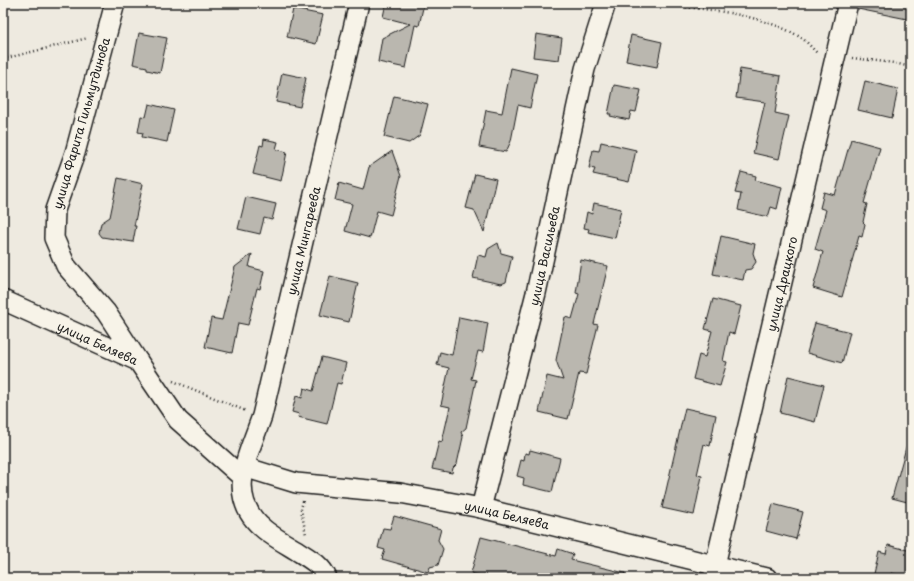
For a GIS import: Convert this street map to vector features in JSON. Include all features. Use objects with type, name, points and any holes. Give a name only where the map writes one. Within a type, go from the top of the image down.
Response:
[{"type":"street","name":"улица Фарита Гильмутдинова","points":[[115,3],[75,153],[55,210],[54,238],[66,266],[106,312],[138,361]]},
{"type":"street","name":"улица Мингареева","points":[[243,472],[262,416],[359,3]]},
{"type":"street","name":"улица Драцкого","points":[[714,571],[831,67],[848,3]]},
{"type":"street","name":"улица Васильева","points":[[481,508],[536,293],[584,69],[606,4]]},
{"type":"street","name":"улица Беляева","points":[[3,300],[138,361],[178,420],[243,472],[296,483],[400,493],[481,508],[714,571],[767,578]]},
{"type":"street","points":[[243,472],[242,493],[248,511],[264,530],[318,565],[327,578]]},
{"type":"path","points":[[606,4],[646,4],[720,11],[774,25],[803,40],[831,67],[852,58],[894,63],[911,67]]},
{"type":"path","points":[[3,59],[107,34]]},
{"type":"path","points":[[167,378],[231,406],[262,416]]},
{"type":"path","points":[[307,539],[301,509],[306,494],[322,485]]},
{"type":"building","points":[[386,3],[424,3],[419,26],[415,25],[406,68],[378,62],[382,38],[410,24],[383,17]]},
{"type":"building","points":[[859,3],[910,3],[907,19],[858,9]]},
{"type":"building","points":[[293,9],[323,15],[316,44],[287,37]]},
{"type":"building","points":[[139,33],[167,38],[160,73],[147,70],[147,67],[133,64]]},
{"type":"building","points":[[536,34],[562,38],[559,60],[533,57]]},
{"type":"building","points":[[631,35],[662,42],[657,67],[626,61]]},
{"type":"building","points":[[511,68],[537,74],[530,108],[518,105],[511,141],[506,152],[479,147],[486,110],[502,113]]},
{"type":"building","points":[[740,69],[781,76],[775,113],[789,116],[779,159],[753,153],[765,102],[736,98]]},
{"type":"building","points":[[282,73],[306,78],[300,107],[276,102]]},
{"type":"building","points":[[865,81],[898,89],[892,118],[858,110]]},
{"type":"building","points":[[614,85],[641,90],[636,112],[631,111],[629,120],[610,116],[611,114],[608,114]]},
{"type":"building","points":[[394,96],[428,104],[420,135],[409,143],[384,137]]},
{"type":"building","points":[[149,104],[174,110],[167,142],[142,137],[143,133],[138,132],[141,116],[146,117]]},
{"type":"building","points":[[264,139],[278,142],[276,149],[287,152],[281,181],[253,174],[260,145],[263,146]]},
{"type":"building","points":[[851,139],[880,147],[864,203],[867,204],[863,222],[865,224],[862,237],[859,236],[842,297],[813,288],[823,252],[815,249],[826,210],[820,208],[824,192],[835,195]]},
{"type":"building","points":[[601,142],[636,150],[629,182],[593,174],[595,169],[589,168],[593,150],[599,151]]},
{"type":"building","points":[[392,151],[401,176],[391,215],[377,211],[370,238],[345,231],[352,204],[335,200],[339,183],[363,190],[369,167]]},
{"type":"building","points":[[741,172],[756,176],[755,180],[782,187],[777,209],[771,207],[768,217],[738,210],[741,194],[735,193]]},
{"type":"building","points":[[475,174],[496,179],[484,232],[474,210],[466,208]]},
{"type":"building","points":[[118,178],[143,184],[134,226],[136,226],[133,242],[102,237],[99,233],[101,223],[110,217]]},
{"type":"building","points":[[246,197],[276,204],[272,220],[264,218],[260,234],[238,229]]},
{"type":"building","points":[[594,203],[621,209],[615,238],[588,232],[589,229],[584,228],[587,212],[592,214]]},
{"type":"building","points":[[721,236],[755,244],[753,253],[756,262],[751,269],[745,270],[743,280],[713,274]]},
{"type":"building","points":[[498,243],[501,253],[512,256],[506,282],[501,284],[473,278],[478,255],[486,257],[488,249]]},
{"type":"building","points":[[252,254],[249,267],[264,271],[260,289],[257,288],[248,325],[238,323],[232,353],[205,347],[211,318],[222,320],[235,267]]},
{"type":"building","points":[[581,260],[608,266],[594,324],[598,325],[586,374],[579,373],[568,419],[539,412],[547,376],[563,380],[556,360],[565,317],[572,319],[579,294],[576,293]]},
{"type":"building","points":[[330,276],[358,283],[349,322],[320,315]]},
{"type":"building","points":[[713,299],[741,306],[734,334],[729,332],[723,361],[727,362],[720,386],[693,379],[699,355],[705,357],[712,331],[705,329]]},
{"type":"building","points":[[459,317],[488,323],[483,352],[478,351],[471,379],[476,380],[466,428],[461,432],[463,437],[457,464],[453,468],[452,473],[432,469],[439,441],[442,442],[450,407],[441,405],[449,368],[437,365],[440,352],[452,355]]},
{"type":"building","points":[[815,323],[850,332],[842,363],[807,353]]},
{"type":"building","points":[[322,357],[346,363],[341,384],[337,383],[327,424],[298,417],[299,414],[292,412],[296,396],[302,398],[304,388],[313,391]]},
{"type":"building","points":[[788,376],[824,385],[815,422],[780,413]]},
{"type":"building","points":[[685,408],[716,415],[710,446],[704,444],[697,475],[702,476],[694,515],[662,508]]},
{"type":"building","points":[[907,444],[911,444],[911,503],[892,498]]},
{"type":"building","points":[[530,450],[560,458],[552,492],[523,485],[524,478],[517,476],[521,460],[524,461],[525,453],[529,454]]},
{"type":"building","points":[[773,504],[803,512],[796,539],[766,531]]},
{"type":"building","points":[[394,516],[441,529],[438,540],[443,549],[438,565],[430,567],[428,572],[382,559],[385,550],[378,548],[383,528],[390,529]]},
{"type":"building","points":[[481,537],[556,556],[558,549],[573,554],[571,560],[625,573],[624,578],[489,578],[471,573]]},
{"type":"building","points":[[888,545],[911,551],[911,578],[891,573],[890,578],[873,578],[879,552],[886,554]]}]
